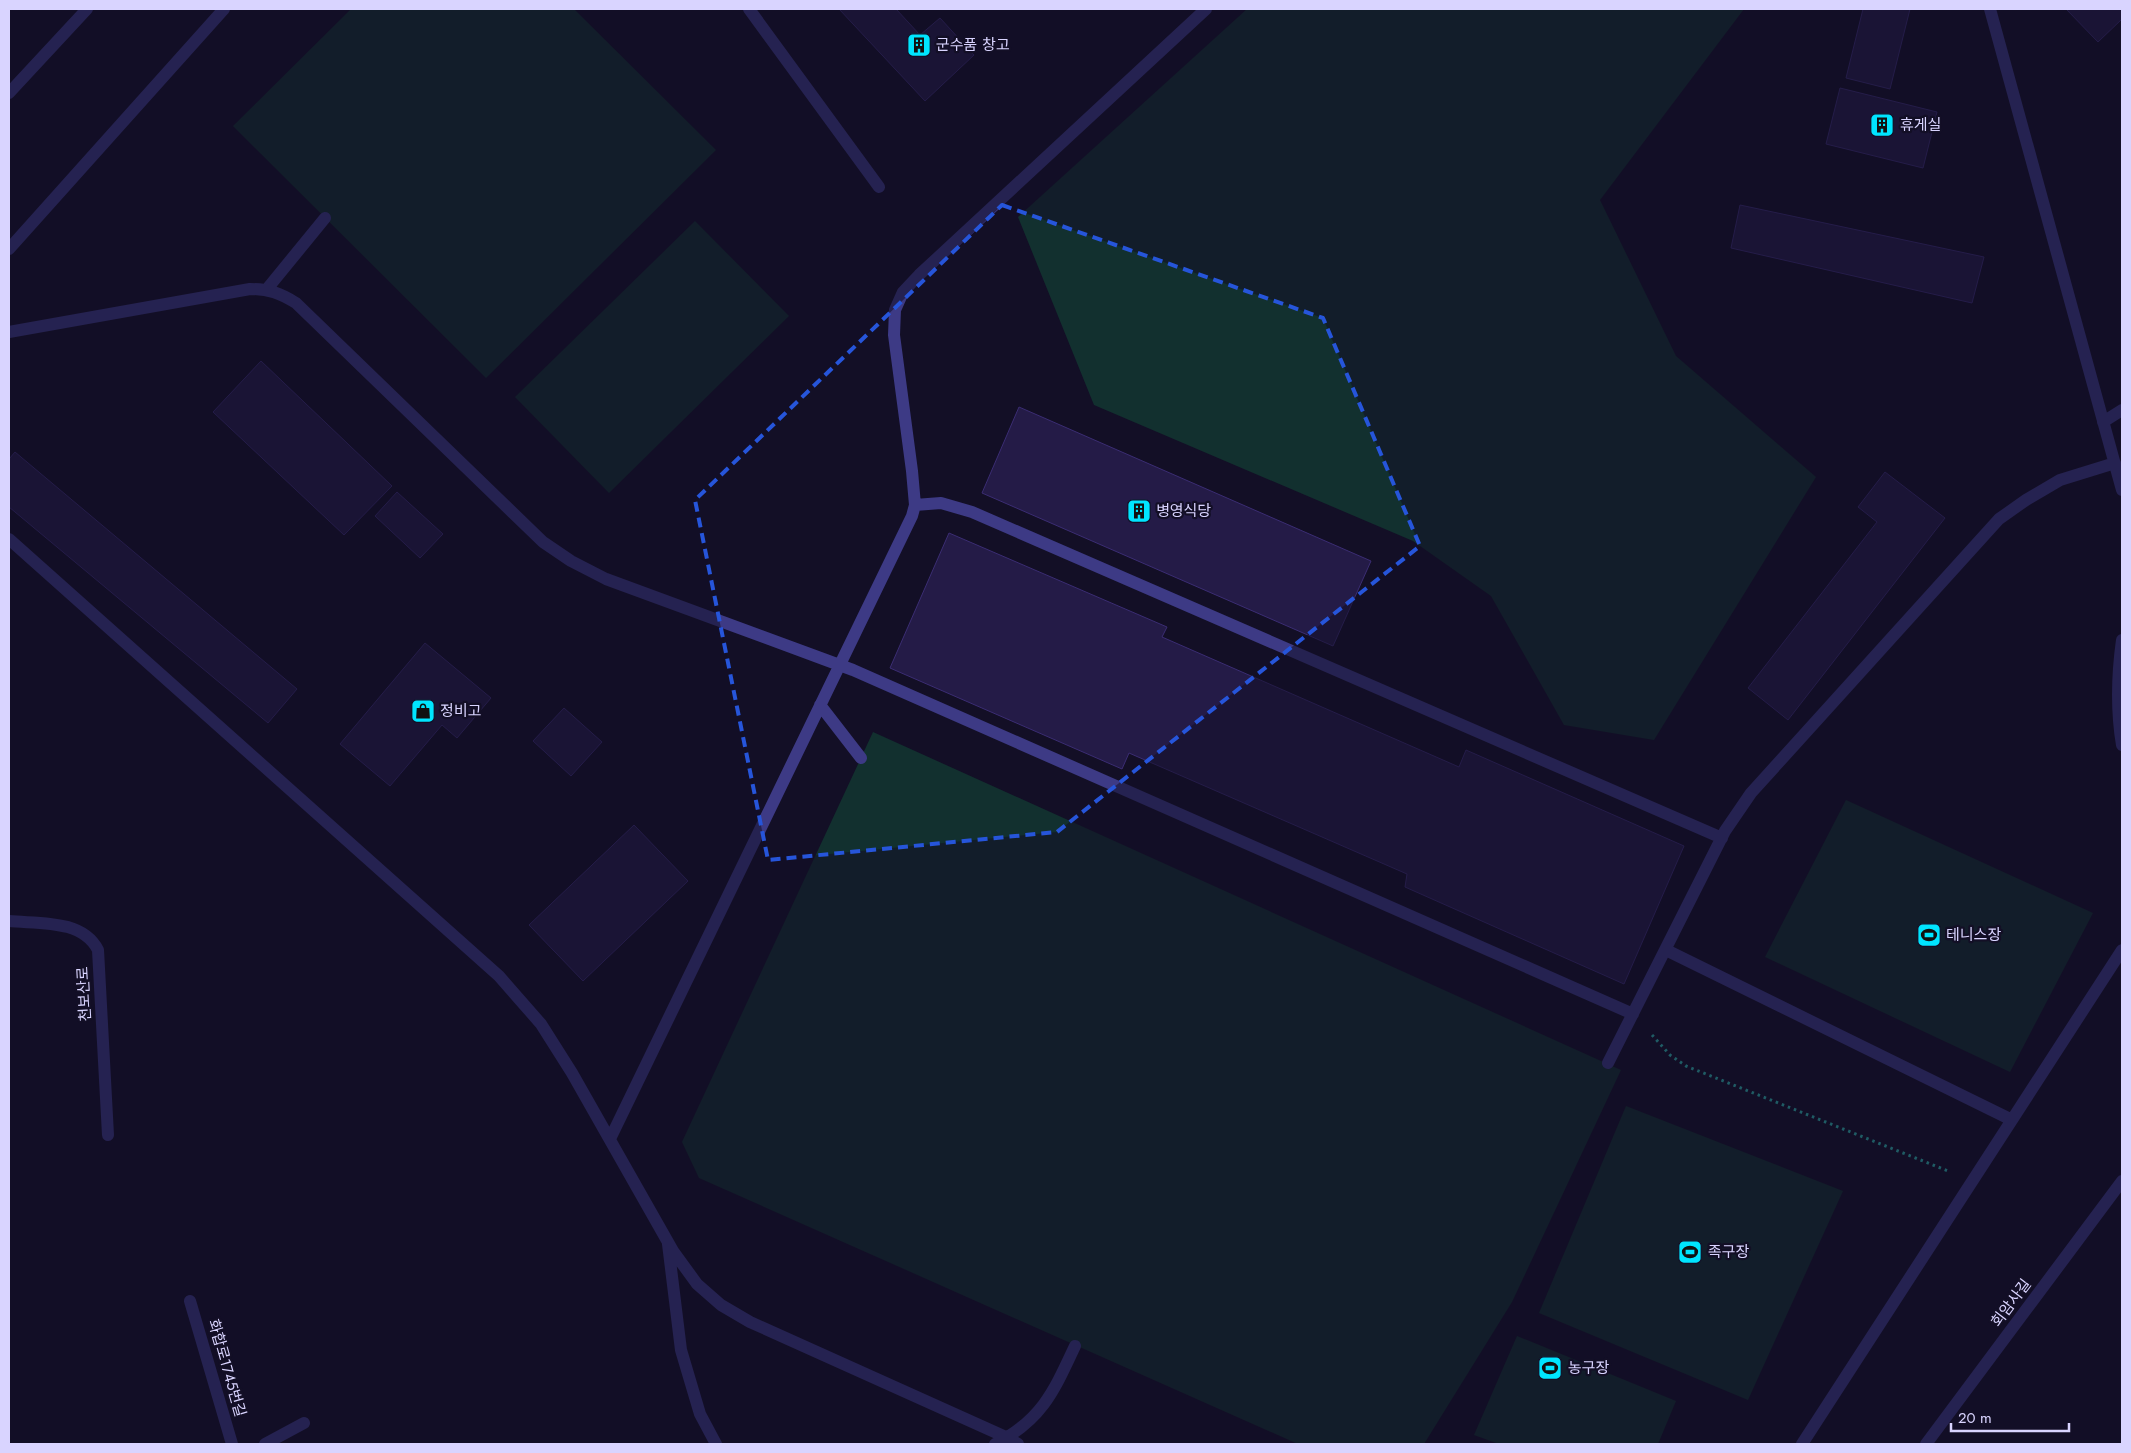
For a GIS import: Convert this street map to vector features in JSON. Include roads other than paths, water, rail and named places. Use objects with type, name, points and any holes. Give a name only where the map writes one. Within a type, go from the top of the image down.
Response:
[{"type":"lane","points":[[9,92],[86,9]]},
{"type":"lane","points":[[9,249],[224,9]]},
{"type":"lane","points":[[749,9],[879,187]]},
{"type":"lane","points":[[610,1139],[912,516],[915,505],[894,335],[894,310],[903,292],[919,275],[1206,9]]},
{"type":"lane","points":[[1990,9],[2122,490]]},
{"type":"lane","points":[[266,289],[324,218]]},
{"type":"lane","points":[[9,332],[250,289],[266,289],[282,294],[296,303],[543,542],[564,557],[606,579],[840,665],[1634,1014]]},
{"type":"lane","points":[[2104,422],[2122,410]]},
{"type":"lane","points":[[1608,1063],[1722,838],[1751,793],[1999,519],[2060,480],[2115,463]]},
{"type":"lane","points":[[915,505],[941,503],[972,512],[1722,838]]},
{"type":"lane","points":[[9,539],[499,976],[541,1024],[572,1073],[667,1240],[697,1284],[722,1305],[750,1322],[1013,1441]]},
{"type":"lane","points":[[2122,640],[2118,672],[2117,716],[2122,745]]},
{"type":"lane","points":[[820,705],[861,758]]},
{"type":"lane","name":"천보산로","points":[[9,921],[66,926],[84,933],[94,941],[98,950],[108,1135]]},
{"type":"lane","points":[[1666,950],[2012,1120]]},
{"type":"lane","points":[[1802,1444],[2122,950]]},
{"type":"lane","name":"회암사길","points":[[1926,1444],[2122,1181]]},
{"type":"lane","points":[[667,1240],[681,1350],[700,1414],[716,1444]]},
{"type":"lane","name":"화합로1745번길","points":[[190,1301],[232,1444]]},
{"type":"lane","points":[[995,1444],[1013,1441],[1040,1411],[1054,1391],[1075,1346]]},
{"type":"lane","points":[[265,1444],[304,1423]]},
{"type":"place","name":"군수품 창고","points":[[919,45]]},
{"type":"place","name":"휴게실","points":[[1882,125]]},
{"type":"place","name":"병영식당","points":[[1139,511]]},
{"type":"place","name":"정비고","points":[[423,711]]},
{"type":"place","name":"테니스장","points":[[1929,935]]},
{"type":"place","name":"족구장","points":[[1690,1252]]},
{"type":"place","name":"농구장","points":[[1550,1368]]}]
